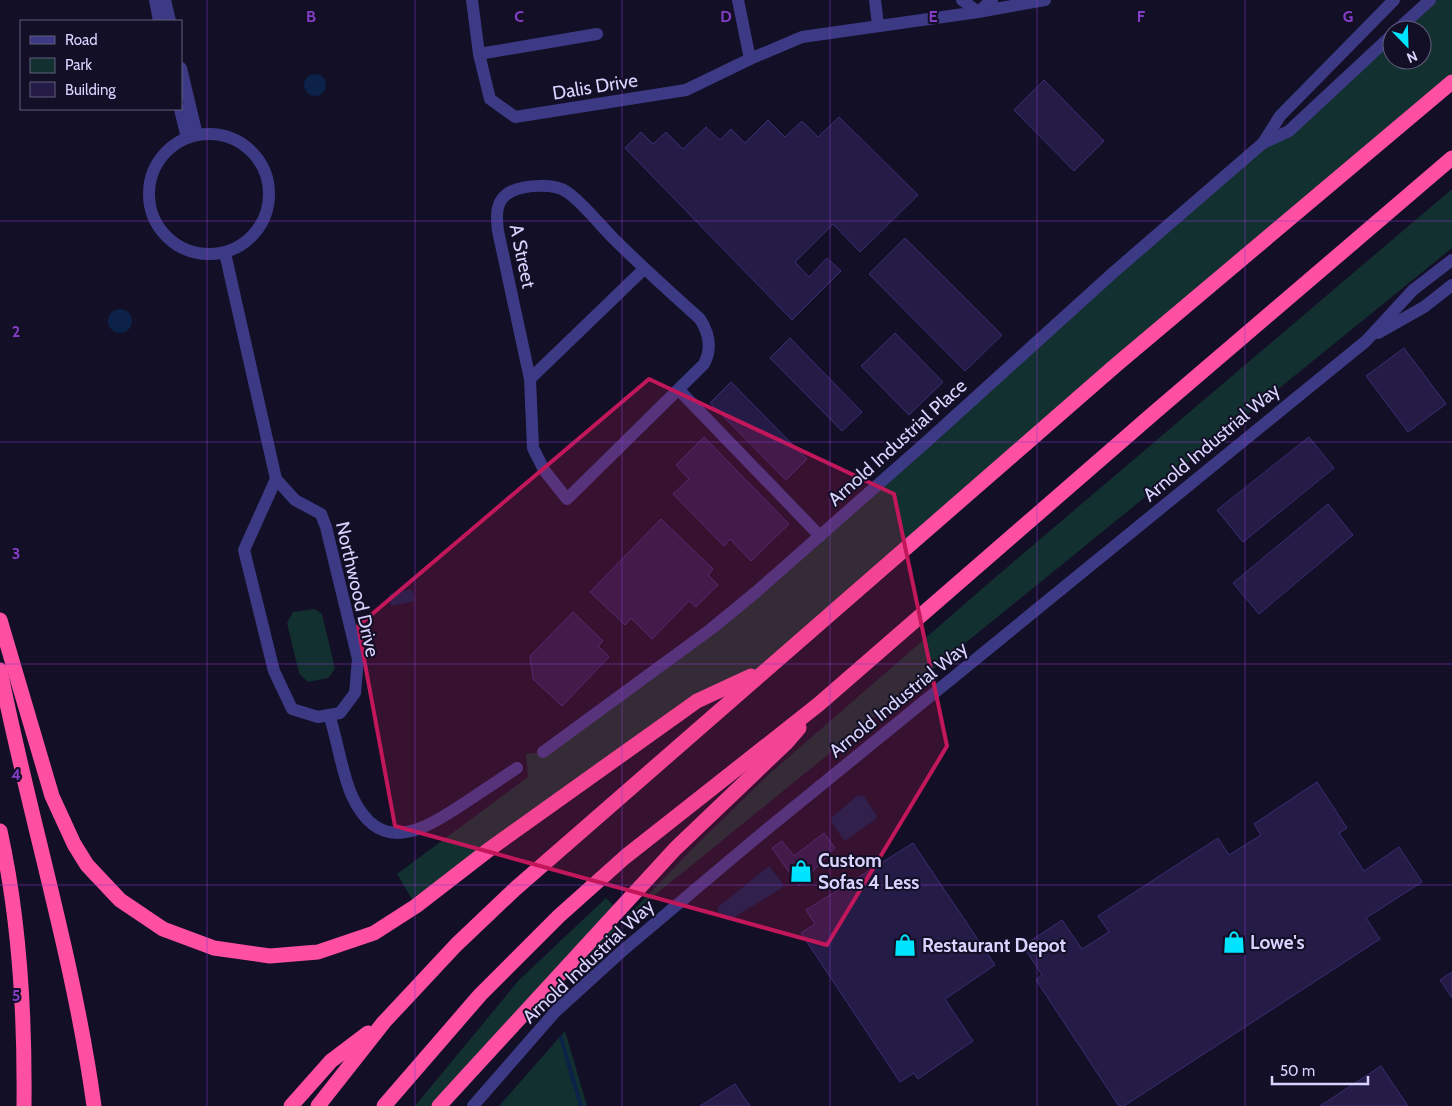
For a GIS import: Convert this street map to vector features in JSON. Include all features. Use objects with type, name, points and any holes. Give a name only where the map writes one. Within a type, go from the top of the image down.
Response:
[{"type":"highway","points":[[318,1106],[384,1022],[456,946],[515,889],[1116,365],[1452,82]]},
{"type":"highway","points":[[384,1106],[456,1020],[559,916],[625,857],[819,704],[1155,412],[1452,158]]},
{"type":"highway","points":[[1411,194],[1452,164]]},
{"type":"highway","points":[[0,620],[55,805],[74,844],[87,865],[120,900],[149,920],[186,939],[214,948],[270,956],[298,955],[337,947],[374,933],[416,906],[491,848],[697,701],[768,668]]},
{"type":"highway","points":[[0,670],[16,749],[78,1009],[94,1106]]},
{"type":"highway","points":[[439,1106],[710,814],[786,743],[819,704]]},
{"type":"highway","points":[[0,831],[19,953],[24,1106]]},
{"type":"highway","points":[[397,1106],[456,1020]]},
{"type":"highway","points":[[291,1106],[331,1060],[384,1022]]},
{"type":"street","points":[[155,0],[159,20]]},
{"type":"street","points":[[165,0],[170,20]]},
{"type":"street","name":"Dalis Drive","points":[[472,0],[479,54],[490,99],[515,117],[686,90],[750,59],[802,37],[878,24],[978,12],[1045,0]]},
{"type":"street","points":[[738,0],[750,59]]},
{"type":"street","points":[[875,0],[878,24]]},
{"type":"street","points":[[962,0],[978,12],[992,0]]},
{"type":"street","name":"Arnold Industrial Place","points":[[544,752],[551,744],[711,629],[820,536],[1115,271],[1262,143],[1280,116],[1394,0]]},
{"type":"street","points":[[1409,20],[1430,0]]},
{"type":"street","points":[[479,54],[597,34]]},
{"type":"street","name":"Arnold Industrial Place","points":[[1262,143],[1289,131],[1382,44]]},
{"type":"street","points":[[182,74],[192,137]]},
{"type":"street","points":[[180,110],[192,137]]},
{"type":"street","points":[[216,135],[234,140],[250,150],[261,164],[268,182],[269,200],[260,225],[255,233],[242,245],[225,252],[209,255],[193,252],[178,246],[165,236],[155,223],[150,208],[148,193],[156,166],[174,145],[192,137],[216,135]]},
{"type":"street","name":"A Street","points":[[545,186],[567,192],[644,269],[700,319],[706,328],[709,355],[704,364],[566,499],[544,470],[533,448],[530,379],[495,213],[501,200],[509,192],[520,188],[545,186]]},
{"type":"street","name":"Northwood Drive","points":[[225,252],[276,479],[295,500],[321,514],[358,659],[356,693],[340,713],[329,715]]},
{"type":"street","name":"Arnold Industrial Way","points":[[1366,341],[1413,290],[1452,260]]},
{"type":"street","points":[[530,379],[644,269]]},
{"type":"street","name":"Arnold Industrial Way","points":[[473,1106],[555,1012],[628,946],[786,813],[1366,341],[1424,306],[1452,285]]},
{"type":"street","points":[[678,390],[820,536]]},
{"type":"street","points":[[276,479],[244,550],[274,671],[292,709],[318,717],[329,715],[352,795],[362,814],[383,830],[397,833],[418,831],[517,768]]},
{"type":"highlighted area","points":[[649,379],[894,494],[947,746],[827,945],[395,826],[358,626]]},
{"type":"green space","points":[[1430,0],[1452,0],[1452,82],[768,668],[697,701],[416,906],[397,874],[528,777],[526,754],[544,752],[711,629],[1196,200],[1289,131],[1382,44],[1382,70],[1432,70],[1432,20],[1408,20]]},
{"type":"green space","points":[[1452,189],[1452,248],[623,921],[693,848],[768,775],[998,575]]},
{"type":"green space","points":[[315,609],[322,614],[335,669],[328,678],[308,682],[299,673],[287,623],[293,612]]},
{"type":"green space","points":[[606,898],[614,906],[603,919],[615,930],[546,999],[449,1106],[415,1106],[519,980]]},
{"type":"green space","points":[[565,1031],[587,1106],[499,1106]]},
{"type":"water","points":[[315,74],[325,81],[326,85],[319,95],[315,96],[305,89],[304,85],[311,75]]},
{"type":"water","points":[[120,309],[128,313],[132,321],[128,329],[120,333],[112,329],[108,321],[112,313]]},
{"type":"water","points":[[412,589],[415,601],[391,606],[389,594]]},
{"type":"water","points":[[863,795],[877,816],[876,819],[846,840],[843,839],[832,823],[831,818],[857,796]]},
{"type":"water","points":[[769,866],[784,885],[782,888],[728,921],[718,912],[718,907]]},
{"type":"building","points":[[1044,80],[1104,141],[1074,171],[1014,110]]},
{"type":"building","points":[[839,117],[918,195],[860,252],[833,224],[795,262],[809,277],[827,258],[841,271],[792,320],[625,148],[641,132],[653,144],[666,132],[683,149],[706,127],[720,140],[731,129],[745,143],[768,120],[785,137],[802,121],[818,137]]},
{"type":"building","points":[[905,238],[1002,335],[965,371],[869,274]]},
{"type":"building","points":[[895,333],[943,382],[909,415],[861,366]]},
{"type":"building","points":[[790,338],[862,412],[842,431],[770,358]]},
{"type":"building","points":[[1404,348],[1446,404],[1408,432],[1366,376]]},
{"type":"building","points":[[731,382],[807,459],[786,480],[710,403]]},
{"type":"building","points":[[704,437],[789,524],[751,561],[730,539],[724,546],[673,494],[689,479],[676,465]]},
{"type":"building","points":[[1309,437],[1334,468],[1243,542],[1217,510]]},
{"type":"building","points":[[1328,504],[1353,535],[1259,614],[1233,583]]},
{"type":"building","points":[[661,519],[713,569],[708,575],[718,585],[696,607],[689,601],[652,639],[631,618],[625,625],[590,592]]},
{"type":"building","points":[[573,612],[603,641],[598,646],[609,657],[562,706],[533,679],[530,656]]},
{"type":"building","name":"Lowe's","points":[[1317,782],[1347,828],[1339,833],[1364,871],[1399,847],[1422,882],[1366,918],[1380,939],[1124,1106],[1119,1106],[1036,980],[1042,975],[1023,946],[1062,920],[1082,949],[1109,932],[1098,916],[1218,838],[1229,855],[1261,835],[1254,824]]},
{"type":"building","name":"Custom Sofas 4 Less","points":[[824,833],[835,848],[799,886],[772,848],[782,841],[794,856]]},
{"type":"building","name":"Restaurant Depot","points":[[913,843],[995,965],[945,999],[973,1041],[918,1079],[914,1073],[900,1082],[801,933],[815,924],[806,910]]},
{"type":"building","points":[[1452,972],[1452,998],[1440,980]]},
{"type":"building","points":[[1381,1066],[1408,1106],[1320,1106]]},
{"type":"building","points":[[735,1084],[750,1106],[700,1106]]},
{"type":"waterway","points":[[561,1038],[581,1106]]},
{"type":"place","name":"Custom Sofas 4 Less","points":[[801,871]]},
{"type":"place","name":"Lowe's","points":[[1234,942]]},
{"type":"place","name":"Restaurant Depot","points":[[905,945]]}]
